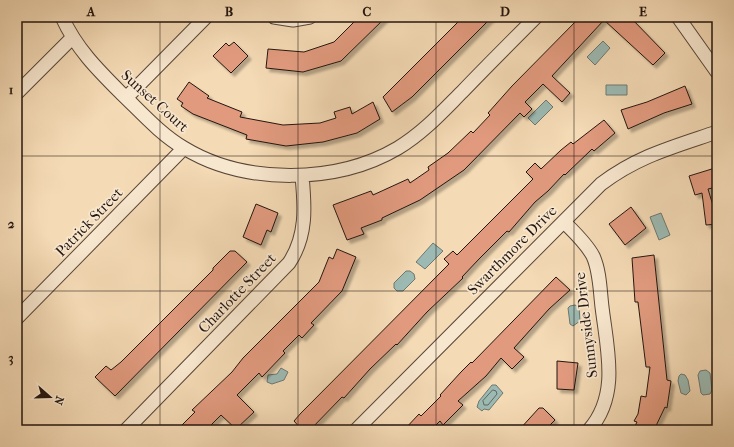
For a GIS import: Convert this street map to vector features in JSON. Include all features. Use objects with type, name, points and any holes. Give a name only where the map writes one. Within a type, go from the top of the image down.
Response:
[{"type":"street","name":"Sunset Court","points":[[62,17],[72,38],[86,57],[161,131],[184,148],[207,160],[236,169],[273,175],[302,176]]},
{"type":"street","points":[[126,98],[206,17]]},
{"type":"street","points":[[274,17],[294,20],[310,17]]},
{"type":"street","points":[[302,176],[360,164],[384,155],[410,140],[434,120],[536,17]]},
{"type":"street","points":[[678,17],[713,55],[717,72]]},
{"type":"street","points":[[17,93],[72,38]]},
{"type":"street","name":"Swarthmore Drive","points":[[356,430],[601,184],[631,164],[663,150],[717,132]]},
{"type":"street","name":"Patrick Street","points":[[17,318],[184,148]]},
{"type":"street","name":"Charlotte Street","points":[[126,430],[289,263],[298,246],[303,228],[304,205],[302,176]]},
{"type":"street","name":"Sunnyside Drive","points":[[564,222],[583,241],[595,263],[609,361],[608,393],[600,413],[588,430]]},
{"type":"water","points":[[603,41],[610,48],[595,65],[587,57]]},
{"type":"water","points":[[606,85],[627,85],[627,95],[606,95]]},
{"type":"water","points":[[546,100],[553,107],[535,125],[528,118]]},
{"type":"water","points":[[661,213],[670,235],[659,240],[650,217]]},
{"type":"water","points":[[433,243],[443,251],[425,269],[416,262]]},
{"type":"water","points":[[406,271],[410,271],[414,274],[415,279],[403,291],[397,291],[394,288],[394,283]]},
{"type":"water","points":[[575,305],[579,307],[580,321],[573,326],[570,324],[568,308]]},
{"type":"water","points":[[281,368],[288,372],[284,380],[272,384],[267,382],[268,375],[277,374]]},
{"type":"water","points":[[706,370],[710,373],[712,390],[710,394],[703,395],[701,393],[698,375],[700,371]]},
{"type":"water","points":[[681,374],[685,375],[688,380],[690,391],[686,395],[681,393],[678,381]]},
{"type":"water","points":[[492,385],[496,385],[503,393],[489,410],[484,409],[482,411],[477,407],[479,401]]},
{"type":"building","points":[[359,17],[386,17],[341,61],[303,72],[266,68],[268,49],[304,52],[334,42]]},
{"type":"building","points":[[463,17],[492,17],[412,97],[392,112],[383,97]]},
{"type":"building","points":[[580,17],[630,17],[665,53],[653,65],[604,20],[552,76],[570,93],[562,102],[543,84],[525,102],[532,109],[524,117],[520,113],[464,170],[420,200],[382,218],[382,220],[361,228],[364,234],[347,240],[333,205],[371,191],[373,195],[408,179],[410,183],[429,170],[428,167],[448,153],[471,131],[473,133],[490,115],[488,113],[512,86]]},
{"type":"building","points":[[234,42],[248,56],[231,73],[213,56],[226,43],[229,46]]},
{"type":"building","points":[[189,82],[209,96],[207,98],[242,112],[240,117],[283,125],[320,123],[336,118],[334,112],[350,107],[352,114],[373,102],[380,119],[357,133],[323,142],[286,146],[246,139],[247,135],[193,114],[181,106],[183,103],[177,99]]},
{"type":"building","points":[[685,86],[692,104],[664,113],[628,129],[621,110],[647,102]]},
{"type":"building","points":[[604,120],[615,133],[594,151],[592,149],[535,202],[509,232],[507,231],[479,259],[462,277],[463,278],[427,312],[397,345],[396,344],[370,369],[344,398],[342,397],[310,430],[302,430],[294,421],[449,264],[444,259],[453,251],[457,255],[533,179],[526,172],[535,163],[541,169],[571,142],[573,144]]},
{"type":"building","points":[[715,168],[717,187],[708,189],[714,209],[717,209],[717,224],[706,225],[702,193],[695,195],[689,176]]},
{"type":"building","points":[[256,204],[278,213],[271,232],[267,230],[261,245],[243,237]]},
{"type":"building","points":[[631,207],[646,228],[625,245],[609,224]]},
{"type":"building","points":[[337,249],[356,257],[342,291],[311,323],[314,325],[302,338],[299,335],[283,351],[285,353],[262,377],[259,373],[237,395],[254,412],[236,429],[221,415],[206,430],[177,430],[195,412],[192,410],[232,372],[243,358],[319,282],[329,257],[333,259]]},
{"type":"building","points":[[230,251],[235,251],[247,262],[115,396],[95,377],[106,366],[111,370],[121,362]]},
{"type":"building","points":[[654,255],[667,380],[671,381],[667,408],[665,407],[654,430],[633,430],[637,422],[634,421],[638,414],[641,396],[646,397],[650,367],[646,367],[638,302],[635,302],[632,258]]},
{"type":"building","points":[[556,277],[570,290],[549,309],[514,348],[524,357],[512,369],[501,358],[486,376],[458,401],[463,405],[443,425],[440,421],[431,430],[404,430],[419,414],[421,416],[441,396],[440,395],[461,372],[471,362],[472,363]]},
{"type":"building","points":[[557,361],[578,363],[574,390],[557,389]]},
{"type":"building","points":[[539,408],[543,408],[555,420],[545,430],[519,430]]}]
